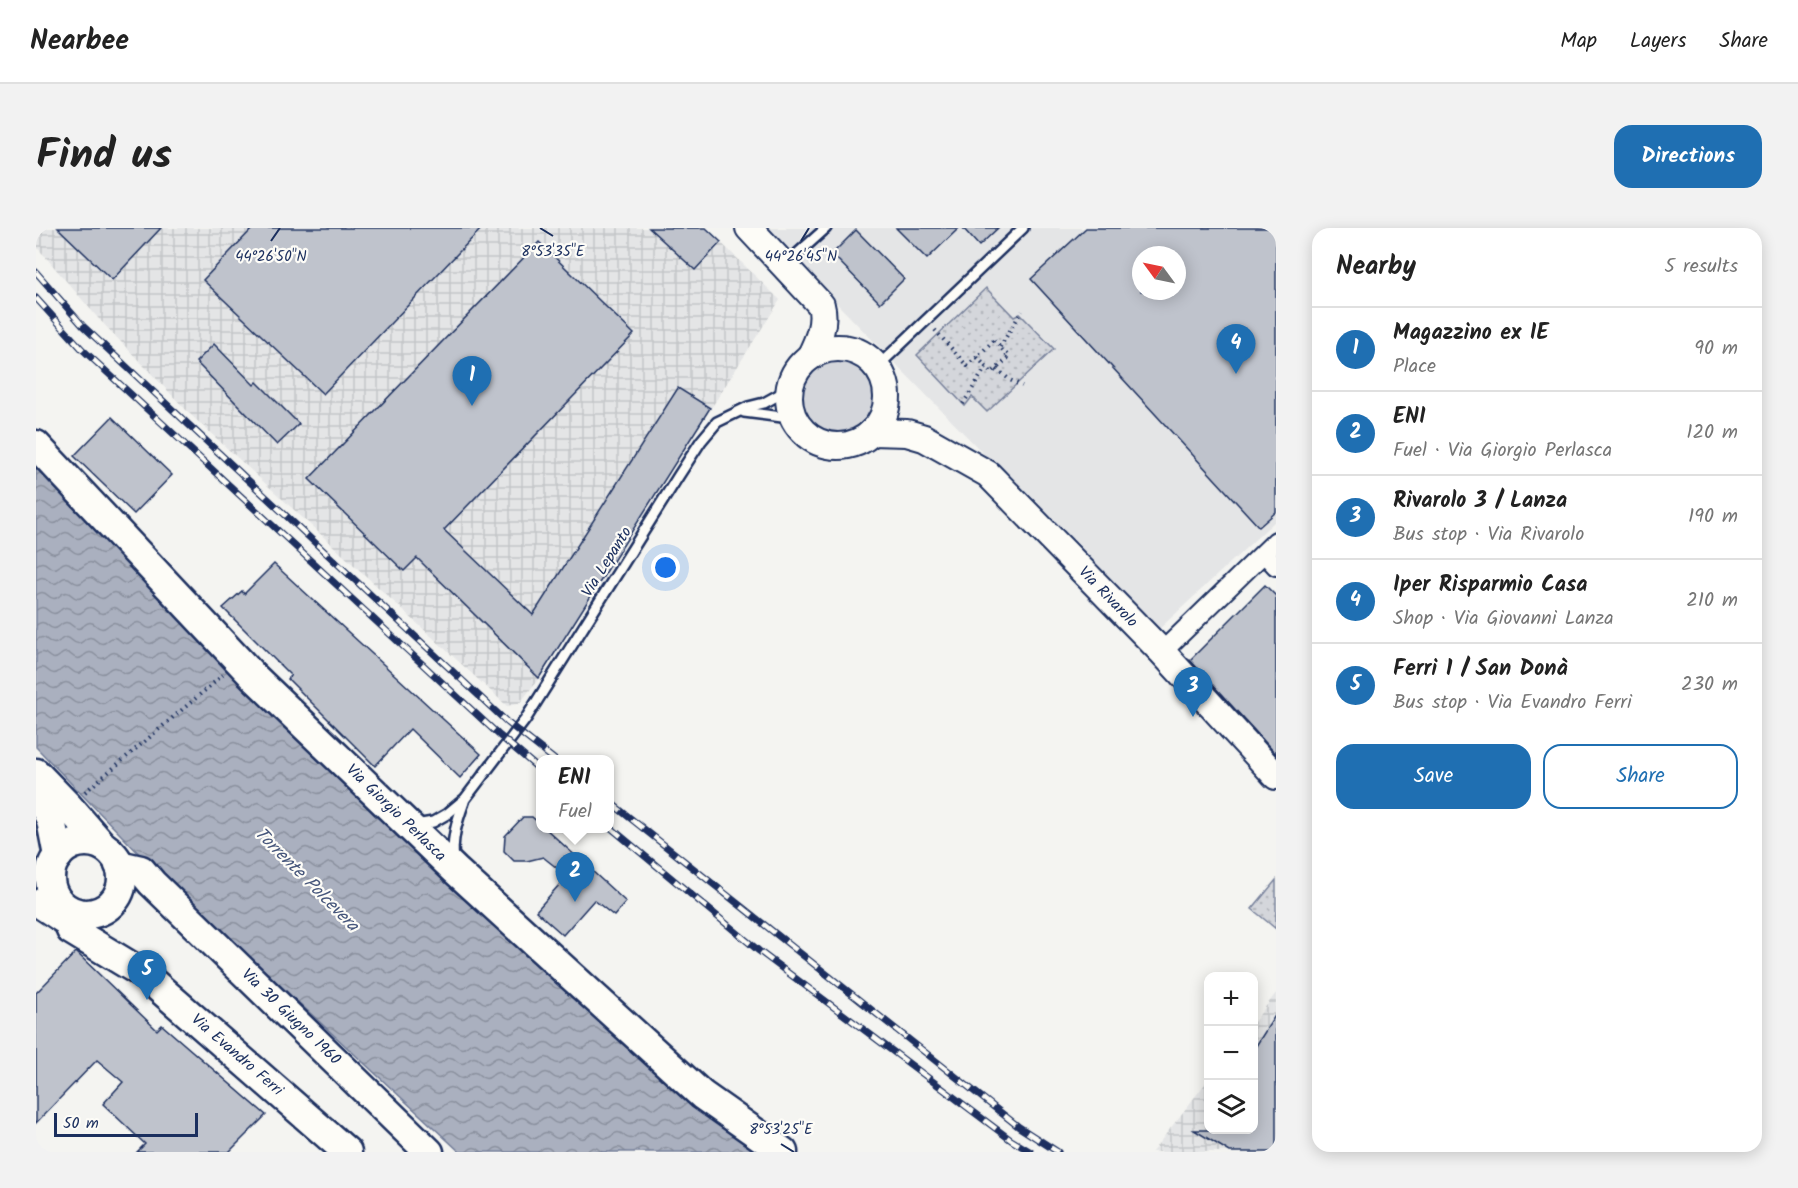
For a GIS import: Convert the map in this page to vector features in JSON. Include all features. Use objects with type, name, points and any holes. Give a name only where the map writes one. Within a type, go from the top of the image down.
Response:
[{"type":"main road","points":[[749,228],[821,305],[841,342],[849,349],[869,359],[877,367]]},
{"type":"main road","points":[[799,426],[792,414],[791,388],[801,366],[810,357],[819,340],[823,311]]},
{"type":"main road","points":[[810,357],[836,348],[849,349]]},
{"type":"main road","name":"Via Rivarolo","points":[[877,367],[886,385],[887,396],[905,421],[924,438],[988,474],[1162,652],[1276,776]]},
{"type":"main road","points":[[872,432],[881,422],[886,409],[887,396]]},
{"type":"main road","name":"Via Rivarolo","points":[[799,426],[808,436],[834,446],[848,445],[872,432],[907,433],[924,438]]},
{"type":"main road","name":"Via Giorgio Perlasca","points":[[36,445],[254,678],[455,870],[702,1095],[783,1152]]},
{"type":"main road","points":[[36,773],[111,856],[121,885],[111,902],[124,961]]},
{"type":"main road","points":[[36,789],[51,820],[58,856]]},
{"type":"main road","points":[[111,856],[91,843],[78,843],[67,848],[58,856],[52,867],[50,879],[53,908],[80,914],[93,914],[111,902],[152,883]]},
{"type":"main road","name":"Via 30 Giugno 1960","points":[[111,856],[141,870],[429,1152]]},
{"type":"main road","name":"Via Evandro Ferri","points":[[53,908],[142,973],[347,1152]]},
{"type":"street","points":[[1162,652],[1272,554]]},
{"type":"lane","points":[[784,266],[826,228]]},
{"type":"lane","points":[[877,367],[1023,228]]},
{"type":"lane","points":[[739,411],[764,403],[791,388]]},
{"type":"lane","points":[[739,411],[782,417],[799,426]]},
{"type":"lane","name":"Via Lepanto","points":[[465,799],[525,720],[701,441],[717,422],[739,411]]},
{"type":"lane","points":[[408,824],[433,822],[465,799]]},
{"type":"lane","points":[[455,870],[456,823],[465,799]]},
{"type":"path","points":[[1000,347],[1022,311]]},
{"type":"path","points":[[935,329],[967,366],[994,340],[1009,357],[992,373],[977,357]]},
{"type":"path","points":[[963,404],[986,367]]},
{"type":"path","points":[[997,369],[1022,386]]},
{"type":"path","points":[[87,790],[224,675]]},
{"type":"shaded area","points":[[36,228],[706,228],[780,300],[539,678],[520,703],[507,706],[191,415],[98,318],[36,246]]},
{"type":"shaded area","points":[[763,228],[1276,228],[1276,520],[1157,631]]},
{"type":"shaded area","points":[[986,288],[1014,317],[1020,314],[1054,349],[987,412],[972,397],[965,406],[917,355]]},
{"type":"shaded area","points":[[838,353],[855,357],[869,366],[878,380],[882,397],[878,414],[869,428],[855,437],[838,441],[821,437],[807,428],[798,414],[794,397],[798,380],[807,366],[821,357]]},
{"type":"shaded area","points":[[1276,880],[1276,929],[1252,909]]},
{"type":"shaded area","points":[[1276,993],[1276,1152],[1152,1152],[1204,1085],[1204,1134],[1258,1134],[1258,1017]]},
{"type":"water","name":"Torrente Polcevera","points":[[36,463],[283,727],[623,1042],[759,1152],[460,1152],[148,863],[36,747]]},
{"type":"building","points":[[58,228],[161,228],[112,280]]},
{"type":"building","points":[[253,228],[482,228],[323,394],[203,280]]},
{"type":"building","points":[[649,228],[706,228],[721,242],[695,270]]},
{"type":"building","points":[[896,228],[959,228],[927,259]]},
{"type":"building","points":[[963,228],[998,228],[979,246]]},
{"type":"building","points":[[1086,228],[1276,228],[1276,512],[1259,527],[1031,279]]},
{"type":"building","points":[[856,230],[904,279],[880,303],[832,254]]},
{"type":"building","points":[[539,242],[634,334],[444,530],[533,615],[678,388],[710,408],[539,678],[417,558],[404,571],[309,479]]},
{"type":"building","points":[[214,344],[254,385],[257,382],[299,424],[277,445],[196,362]]},
{"type":"building","points":[[112,417],[172,475],[134,514],[74,456]]},
{"type":"building","points":[[274,564],[481,754],[460,778],[410,729],[375,766],[288,679],[291,676],[223,608],[242,591],[244,594]]},
{"type":"building","points":[[1265,585],[1276,596],[1276,754],[1190,660]]},
{"type":"building","points":[[523,817],[532,817],[536,820],[536,833],[550,833],[626,902],[614,916],[594,900],[563,935],[536,911],[567,876],[543,857],[514,861],[504,851],[505,836]]},
{"type":"building","points":[[76,952],[157,1030],[162,1025],[266,1115],[229,1152],[137,1152],[145,1144],[103,1104],[123,1082],[97,1060],[36,1123],[36,993]]},
{"type":"building","points":[[1276,1014],[1276,1152],[1230,1152],[1194,1130],[1204,1130],[1204,1134],[1258,1134],[1258,1043]]},
{"type":"railway","points":[[36,272],[83,326],[508,723],[549,755]]},
{"type":"railway","points":[[36,298],[82,349],[500,736],[536,767]]},
{"type":"railway","points":[[614,805],[1019,1127],[1058,1152]]},
{"type":"railway","points":[[614,830],[759,951],[1011,1140],[1031,1152]]},
{"type":"place","name":"Iper Risparmio Casa","points":[[1236,374]]},
{"type":"place","name":"Magazzino ex IE","points":[[472,406]]},
{"type":"place","name":"Rivarolo 3 / Lanza","points":[[1193,717]]},
{"type":"place","name":"ENI","points":[[575,902]]},
{"type":"place","name":"Ferri 1 / San Donà","points":[[147,1000]]}]
